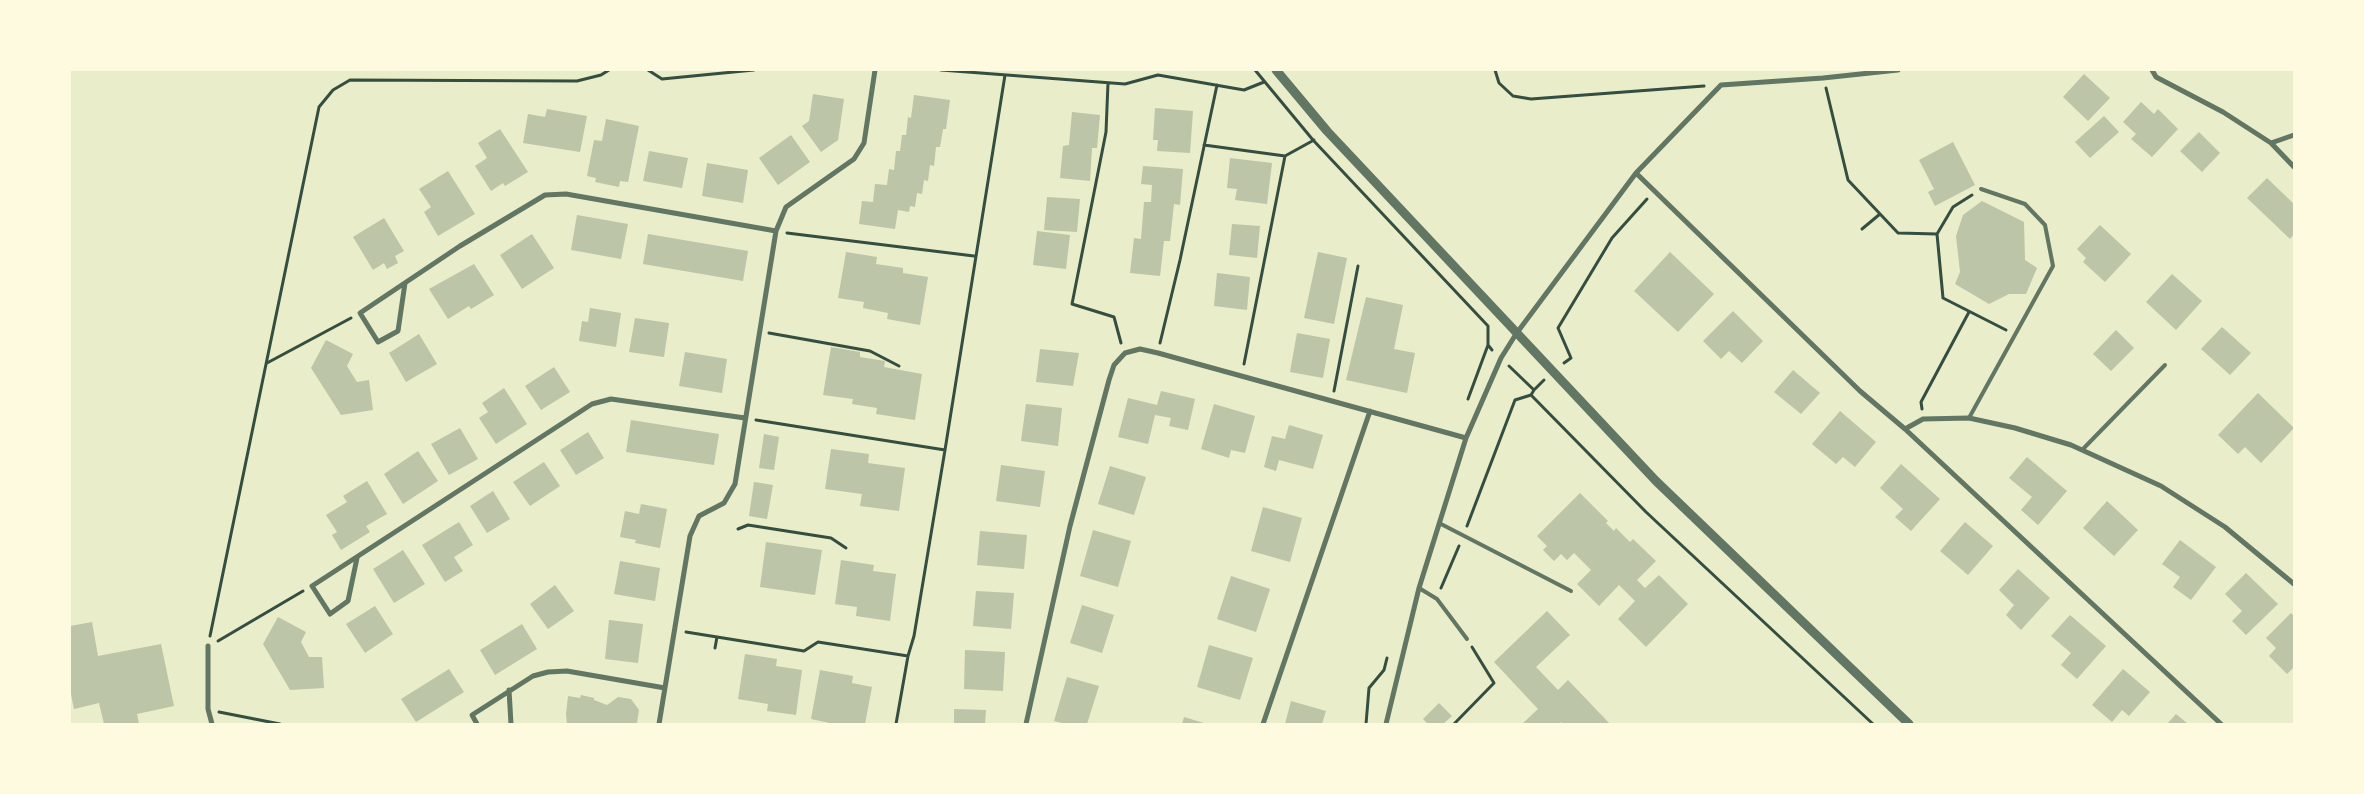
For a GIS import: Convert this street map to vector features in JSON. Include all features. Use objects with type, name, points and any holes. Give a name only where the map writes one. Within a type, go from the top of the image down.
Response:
[{"type":"street","points":[[659,724],[690,536],[699,516],[724,503],[735,484],[776,231],[786,208],[854,159],[864,143],[875,70]]},
{"type":"street","points":[[1386,724],[1420,588],[1466,438],[1501,358],[1516,334],[1636,173],[1721,85],[1823,78],[1898,70]]},
{"type":"street","points":[[2152,70],[2156,77],[2223,112],[2271,143],[2294,167]]},
{"type":"street","points":[[1278,72],[1327,131],[1552,373],[1656,481],[1909,724]]},
{"type":"street","points":[[2271,143],[2294,136]]},
{"type":"street","points":[[1636,173],[1860,391],[1905,429],[2221,724]]},
{"type":"street","points":[[405,283],[398,331],[378,342],[360,313],[460,246],[545,194],[566,194],[776,231]]},
{"type":"street","points":[[1026,724],[1070,526],[1109,380],[1114,366],[1125,353],[1140,349],[1158,353],[1466,438]]},
{"type":"street","points":[[357,558],[348,601],[330,614],[312,586],[592,404],[611,399],[745,418]]},
{"type":"street","points":[[1263,724],[1370,411]]},
{"type":"street","points":[[1905,429],[1923,418],[1969,418],[2015,428],[2082,450],[2162,486],[2225,527],[2294,584]]},
{"type":"street","points":[[208,646],[208,709],[212,724]]},
{"type":"street","points":[[477,724],[472,715],[533,676],[548,672],[567,671],[665,688]]},
{"type":"street","points":[[510,690],[511,724]]},
{"type":"lane","points":[[1969,418],[2053,266],[2045,225],[2025,204],[1981,189]]},
{"type":"lane","points":[[2082,450],[2165,365]]},
{"type":"lane","points":[[1441,524],[1571,591]]},
{"type":"lane","points":[[1420,588],[1436,599],[1467,639]]},
{"type":"path","points":[[208,646],[320,106],[333,90],[350,80],[577,81],[601,75],[609,70]]},
{"type":"path","points":[[648,70],[662,79],[754,70]]},
{"type":"path","points":[[941,70],[1125,84],[1158,75],[1244,90],[1264,82],[1278,72]]},
{"type":"path","points":[[1255,70],[1313,140],[1488,326],[1488,345],[1534,390]]},
{"type":"path","points":[[1495,70],[1499,83],[1513,96],[1531,99],[1721,85]]},
{"type":"path","points":[[896,724],[908,656],[914,636],[945,450],[974,256],[1005,75]]},
{"type":"path","points":[[1823,78],[1848,180],[1898,233],[1937,234]]},
{"type":"path","points":[[1108,83],[1106,132],[1072,304],[1114,317],[1125,353]]},
{"type":"path","points":[[1158,353],[1217,86]]},
{"type":"path","points":[[1204,145],[1285,156],[1327,131]]},
{"type":"path","points":[[1241,376],[1285,156]]},
{"type":"path","points":[[1981,189],[1953,206],[1937,234],[1943,298],[2015,335]]},
{"type":"path","points":[[1436,599],[1463,536],[1515,400],[1531,395],[1552,373],[1571,358],[1558,328],[1612,238],[1654,191]]},
{"type":"path","points":[[1862,229],[1880,214]]},
{"type":"path","points":[[776,231],[974,256]]},
{"type":"path","points":[[1332,401],[1358,266]]},
{"type":"path","points":[[1923,418],[1921,402],[1970,312]]},
{"type":"path","points":[[267,362],[360,313]]},
{"type":"path","points":[[760,332],[870,351],[899,366]]},
{"type":"path","points":[[1531,395],[1646,512],[1873,724]]},
{"type":"path","points":[[745,418],[945,450]]},
{"type":"path","points":[[738,529],[748,525],[831,538],[846,548]]},
{"type":"path","points":[[208,646],[312,586]]},
{"type":"path","points":[[674,630],[804,651],[818,642],[908,656]]},
{"type":"path","points":[[715,648],[716,637]]},
{"type":"path","points":[[1454,724],[1494,683],[1467,639]]},
{"type":"path","points":[[208,709],[280,724]]},
{"type":"building","points":[[2084,74],[2110,98],[2088,121],[2063,97]]},
{"type":"building","points":[[813,94],[844,99],[838,140],[821,152],[802,126],[809,121]]},
{"type":"building","points":[[914,95],[950,100],[946,129],[943,129],[940,147],[936,147],[934,166],[930,165],[928,181],[924,180],[922,194],[917,193],[915,207],[910,206],[909,212],[898,210],[895,229],[859,224],[862,201],[873,202],[875,184],[887,185],[889,169],[894,170],[896,151],[900,151],[902,135],[906,135],[908,117],[911,118]]},
{"type":"building","points":[[2141,102],[2154,114],[2158,109],[2178,129],[2152,157],[2131,139],[2136,134],[2123,122]]},
{"type":"building","points":[[1155,108],[1193,111],[1190,153],[1157,151],[1158,140],[1153,140]]},
{"type":"building","points":[[547,109],[587,116],[580,152],[523,143],[528,114],[545,117]]},
{"type":"building","points":[[1072,112],[1100,115],[1097,148],[1092,148],[1090,181],[1060,178],[1063,146],[1069,145]]},
{"type":"building","points":[[2104,116],[2119,132],[2090,158],[2075,142]]},
{"type":"building","points":[[606,119],[639,126],[628,182],[620,181],[619,187],[595,182],[596,178],[587,176],[594,140],[602,141]]},
{"type":"building","points":[[500,129],[528,172],[505,186],[503,183],[491,191],[475,166],[487,158],[478,143]]},
{"type":"building","points":[[2199,132],[2220,153],[2202,172],[2180,151]]},
{"type":"building","points":[[791,135],[810,162],[778,185],[759,158]]},
{"type":"building","points":[[1953,142],[1975,185],[1935,206],[1928,192],[1934,189],[1919,160]]},
{"type":"building","points":[[649,151],[688,158],[682,188],[643,181]]},
{"type":"building","points":[[1230,158],[1272,163],[1267,204],[1235,200],[1237,189],[1227,188]]},
{"type":"building","points":[[707,163],[748,170],[743,203],[702,196]]},
{"type":"building","points":[[1143,166],[1183,169],[1180,205],[1174,204],[1170,241],[1164,241],[1160,276],[1130,273],[1134,238],[1141,239],[1144,202],[1151,202],[1152,185],[1141,184]]},
{"type":"building","points":[[448,171],[475,214],[438,236],[424,212],[431,207],[419,189]]},
{"type":"building","points":[[2267,178],[2294,204],[2294,234],[2290,239],[2247,198]]},
{"type":"building","points":[[1047,197],[1080,199],[1077,232],[1044,230]]},
{"type":"building","points":[[1982,201],[2024,222],[2025,260],[2037,268],[2026,294],[2009,294],[1989,304],[1955,284],[1960,272],[1956,236],[1963,215]]},
{"type":"building","points":[[577,215],[628,224],[621,259],[571,250]]},
{"type":"building","points":[[384,218],[404,251],[395,256],[398,263],[387,269],[384,263],[373,270],[353,237]]},
{"type":"building","points":[[1232,224],[1260,226],[1257,258],[1229,255]]},
{"type":"building","points":[[2100,225],[2131,254],[2105,282],[2083,262],[2086,258],[2077,249]]},
{"type":"building","points":[[1037,231],[1070,235],[1066,269],[1033,265]]},
{"type":"building","points":[[532,234],[554,268],[522,289],[500,255]]},
{"type":"building","points":[[648,234],[748,251],[743,281],[643,264]]},
{"type":"building","points":[[846,252],[877,257],[876,264],[903,268],[903,273],[928,277],[920,325],[887,319],[888,313],[863,308],[864,302],[838,298]]},
{"type":"building","points":[[1318,252],[1347,258],[1334,324],[1304,318]]},
{"type":"building","points":[[1670,252],[1714,294],[1678,332],[1634,291]]},
{"type":"building","points":[[474,264],[494,295],[471,309],[469,306],[448,319],[429,289]]},
{"type":"building","points":[[1217,273],[1250,277],[1247,310],[1214,306]]},
{"type":"building","points":[[2172,274],[2202,301],[2176,330],[2146,302]]},
{"type":"building","points":[[1366,297],[1403,305],[1394,349],[1415,353],[1407,393],[1346,380]]},
{"type":"building","points":[[590,308],[621,313],[616,347],[579,341],[582,321],[588,322]]},
{"type":"building","points":[[1733,311],[1763,341],[1742,363],[1729,351],[1721,359],[1703,341]]},
{"type":"building","points":[[635,318],[669,323],[664,357],[629,352]]},
{"type":"building","points":[[2222,327],[2251,353],[2230,375],[2201,349]]},
{"type":"building","points":[[2116,330],[2134,348],[2111,371],[2093,354]]},
{"type":"building","points":[[1297,333],[1330,339],[1323,378],[1290,372]]},
{"type":"building","points":[[419,334],[437,364],[406,382],[389,353]]},
{"type":"building","points":[[326,340],[353,354],[347,366],[357,382],[369,380],[373,410],[341,415],[311,368]]},
{"type":"building","points":[[831,347],[860,352],[860,357],[885,361],[884,367],[922,374],[915,420],[876,414],[877,408],[852,404],[853,399],[823,395]]},
{"type":"building","points":[[1040,349],[1079,353],[1073,386],[1036,382]]},
{"type":"building","points":[[685,352],[727,359],[722,393],[679,386]]},
{"type":"building","points":[[554,367],[570,392],[541,410],[525,386]]},
{"type":"building","points":[[1793,370],[1820,393],[1801,414],[1774,392]]},
{"type":"building","points":[[504,388],[527,424],[496,444],[479,418],[488,412],[482,403]]},
{"type":"building","points":[[1161,391],[1195,399],[1188,430],[1169,426],[1171,418],[1155,415],[1148,444],[1118,437],[1128,398],[1157,405]]},
{"type":"building","points":[[2258,393],[2294,428],[2261,463],[2245,447],[2238,454],[2218,435]]},
{"type":"building","points":[[1026,404],[1062,408],[1058,446],[1021,441]]},
{"type":"building","points":[[1214,404],[1255,416],[1245,453],[1231,450],[1229,458],[1201,449]]},
{"type":"building","points":[[1840,411],[1876,442],[1855,467],[1843,457],[1836,464],[1812,444]]},
{"type":"building","points":[[631,420],[719,434],[714,465],[626,452]]},
{"type":"building","points":[[1289,425],[1323,435],[1313,469],[1279,460],[1276,471],[1264,467],[1272,436],[1285,439]]},
{"type":"building","points":[[460,428],[478,459],[449,475],[431,444]]},
{"type":"building","points":[[588,432],[604,458],[576,475],[560,450]]},
{"type":"building","points":[[764,434],[779,437],[774,470],[759,468]]},
{"type":"building","points":[[831,449],[869,454],[868,463],[905,468],[899,511],[860,506],[862,494],[825,489]]},
{"type":"building","points":[[418,451],[438,481],[403,504],[384,474]]},
{"type":"building","points":[[2027,457],[2067,491],[2038,525],[2021,510],[2032,497],[2009,478]]},
{"type":"building","points":[[544,462],[560,486],[530,506],[513,482]]},
{"type":"building","points":[[1901,464],[1940,499],[1911,531],[1895,517],[1903,509],[1880,488]]},
{"type":"building","points":[[1001,465],[1045,471],[1040,507],[996,501]]},
{"type":"building","points":[[1110,466],[1146,477],[1134,515],[1098,504]]},
{"type":"building","points":[[367,481],[387,514],[366,526],[370,532],[341,550],[332,535],[337,532],[326,515],[347,502],[343,496]]},
{"type":"building","points":[[754,482],[773,485],[767,519],[749,516]]},
{"type":"building","points":[[493,491],[510,519],[487,533],[470,506]]},
{"type":"building","points":[[1580,493],[1608,521],[1606,523],[1614,531],[1616,528],[1630,542],[1633,539],[1656,561],[1637,580],[1645,588],[1659,575],[1688,604],[1646,647],[1618,619],[1635,601],[1619,585],[1599,606],[1577,584],[1591,570],[1574,553],[1567,560],[1561,554],[1554,561],[1543,550],[1547,546],[1537,536]]},
{"type":"building","points":[[2107,501],[2138,530],[2114,556],[2083,528]]},
{"type":"building","points":[[641,504],[667,509],[660,548],[635,543],[636,540],[620,537],[625,511],[639,514]]},
{"type":"building","points":[[1263,507],[1302,518],[1290,562],[1251,551]]},
{"type":"building","points":[[459,522],[473,545],[454,557],[463,571],[445,582],[422,545]]},
{"type":"building","points":[[1965,522],[1993,546],[1968,575],[1940,551]]},
{"type":"building","points":[[1093,530],[1131,541],[1118,587],[1080,576]]},
{"type":"building","points":[[980,531],[1027,535],[1024,569],[977,565]]},
{"type":"building","points":[[2180,540],[2216,567],[2191,600],[2173,587],[2180,577],[2162,564]]},
{"type":"building","points":[[766,542],[822,550],[815,595],[760,587]]},
{"type":"building","points":[[403,550],[425,584],[394,603],[373,569]]},
{"type":"building","points":[[841,560],[874,565],[873,571],[896,574],[890,621],[856,616],[857,607],[835,604]]},
{"type":"building","points":[[620,561],[660,568],[655,601],[614,594]]},
{"type":"building","points":[[2018,569],[2050,598],[2021,630],[2006,615],[2014,605],[1999,590]]},
{"type":"building","points":[[2246,573],[2278,604],[2246,635],[2232,621],[2242,611],[2225,594]]},
{"type":"building","points":[[1231,576],[1270,589],[1256,632],[1217,619]]},
{"type":"building","points":[[555,585],[574,611],[548,629],[530,604]]},
{"type":"building","points":[[976,591],[1014,593],[1011,629],[973,626]]},
{"type":"building","points":[[1082,605],[1114,615],[1102,653],[1070,643]]},
{"type":"building","points":[[375,606],[393,634],[365,653],[346,624]]},
{"type":"building","points":[[1547,611],[1570,635],[1536,667],[1558,690],[1568,680],[1610,724],[1562,724],[1561,722],[1559,724],[1522,724],[1538,709],[1494,662]]},
{"type":"building","points":[[2291,613],[2294,616],[2294,667],[2287,674],[2269,656],[2276,648],[2266,638]]},
{"type":"building","points":[[2070,615],[2106,646],[2077,679],[2061,665],[2071,653],[2051,636]]},
{"type":"building","points":[[278,617],[306,632],[301,642],[309,657],[322,657],[324,688],[290,690],[263,644]]},
{"type":"building","points":[[609,620],[643,624],[638,663],[605,659]]},
{"type":"building","points":[[92,622],[98,656],[161,644],[174,706],[137,714],[139,724],[104,724],[99,703],[74,709],[70,689],[70,626]]},
{"type":"building","points":[[522,624],[537,649],[495,675],[480,650]]},
{"type":"building","points":[[1209,645],[1253,658],[1240,700],[1197,687]]},
{"type":"building","points":[[965,650],[1005,652],[1003,691],[964,689]]},
{"type":"building","points":[[745,654],[777,659],[776,666],[802,670],[796,715],[767,711],[768,704],[738,699]]},
{"type":"building","points":[[449,669],[464,692],[416,722],[401,699]]},
{"type":"building","points":[[2123,669],[2150,692],[2129,716],[2122,710],[2112,722],[2092,705]]},
{"type":"building","points":[[820,670],[853,676],[852,683],[872,687],[865,724],[834,724],[811,719]]},
{"type":"building","points":[[1067,677],[1099,686],[1087,724],[1066,724],[1054,721]]},
{"type":"building","points":[[581,695],[594,698],[594,700],[607,705],[618,697],[631,699],[639,710],[637,723],[567,724],[568,696],[580,698]]},
{"type":"building","points":[[1291,701],[1326,711],[1322,724],[1285,724]]},
{"type":"building","points":[[1439,703],[1452,716],[1443,724],[1428,724],[1423,719]]},
{"type":"building","points":[[954,709],[986,710],[985,724],[954,724]]},
{"type":"building","points":[[2176,714],[2188,724],[2167,724]]},
{"type":"building","points":[[1184,717],[1207,724],[1182,724]]}]
